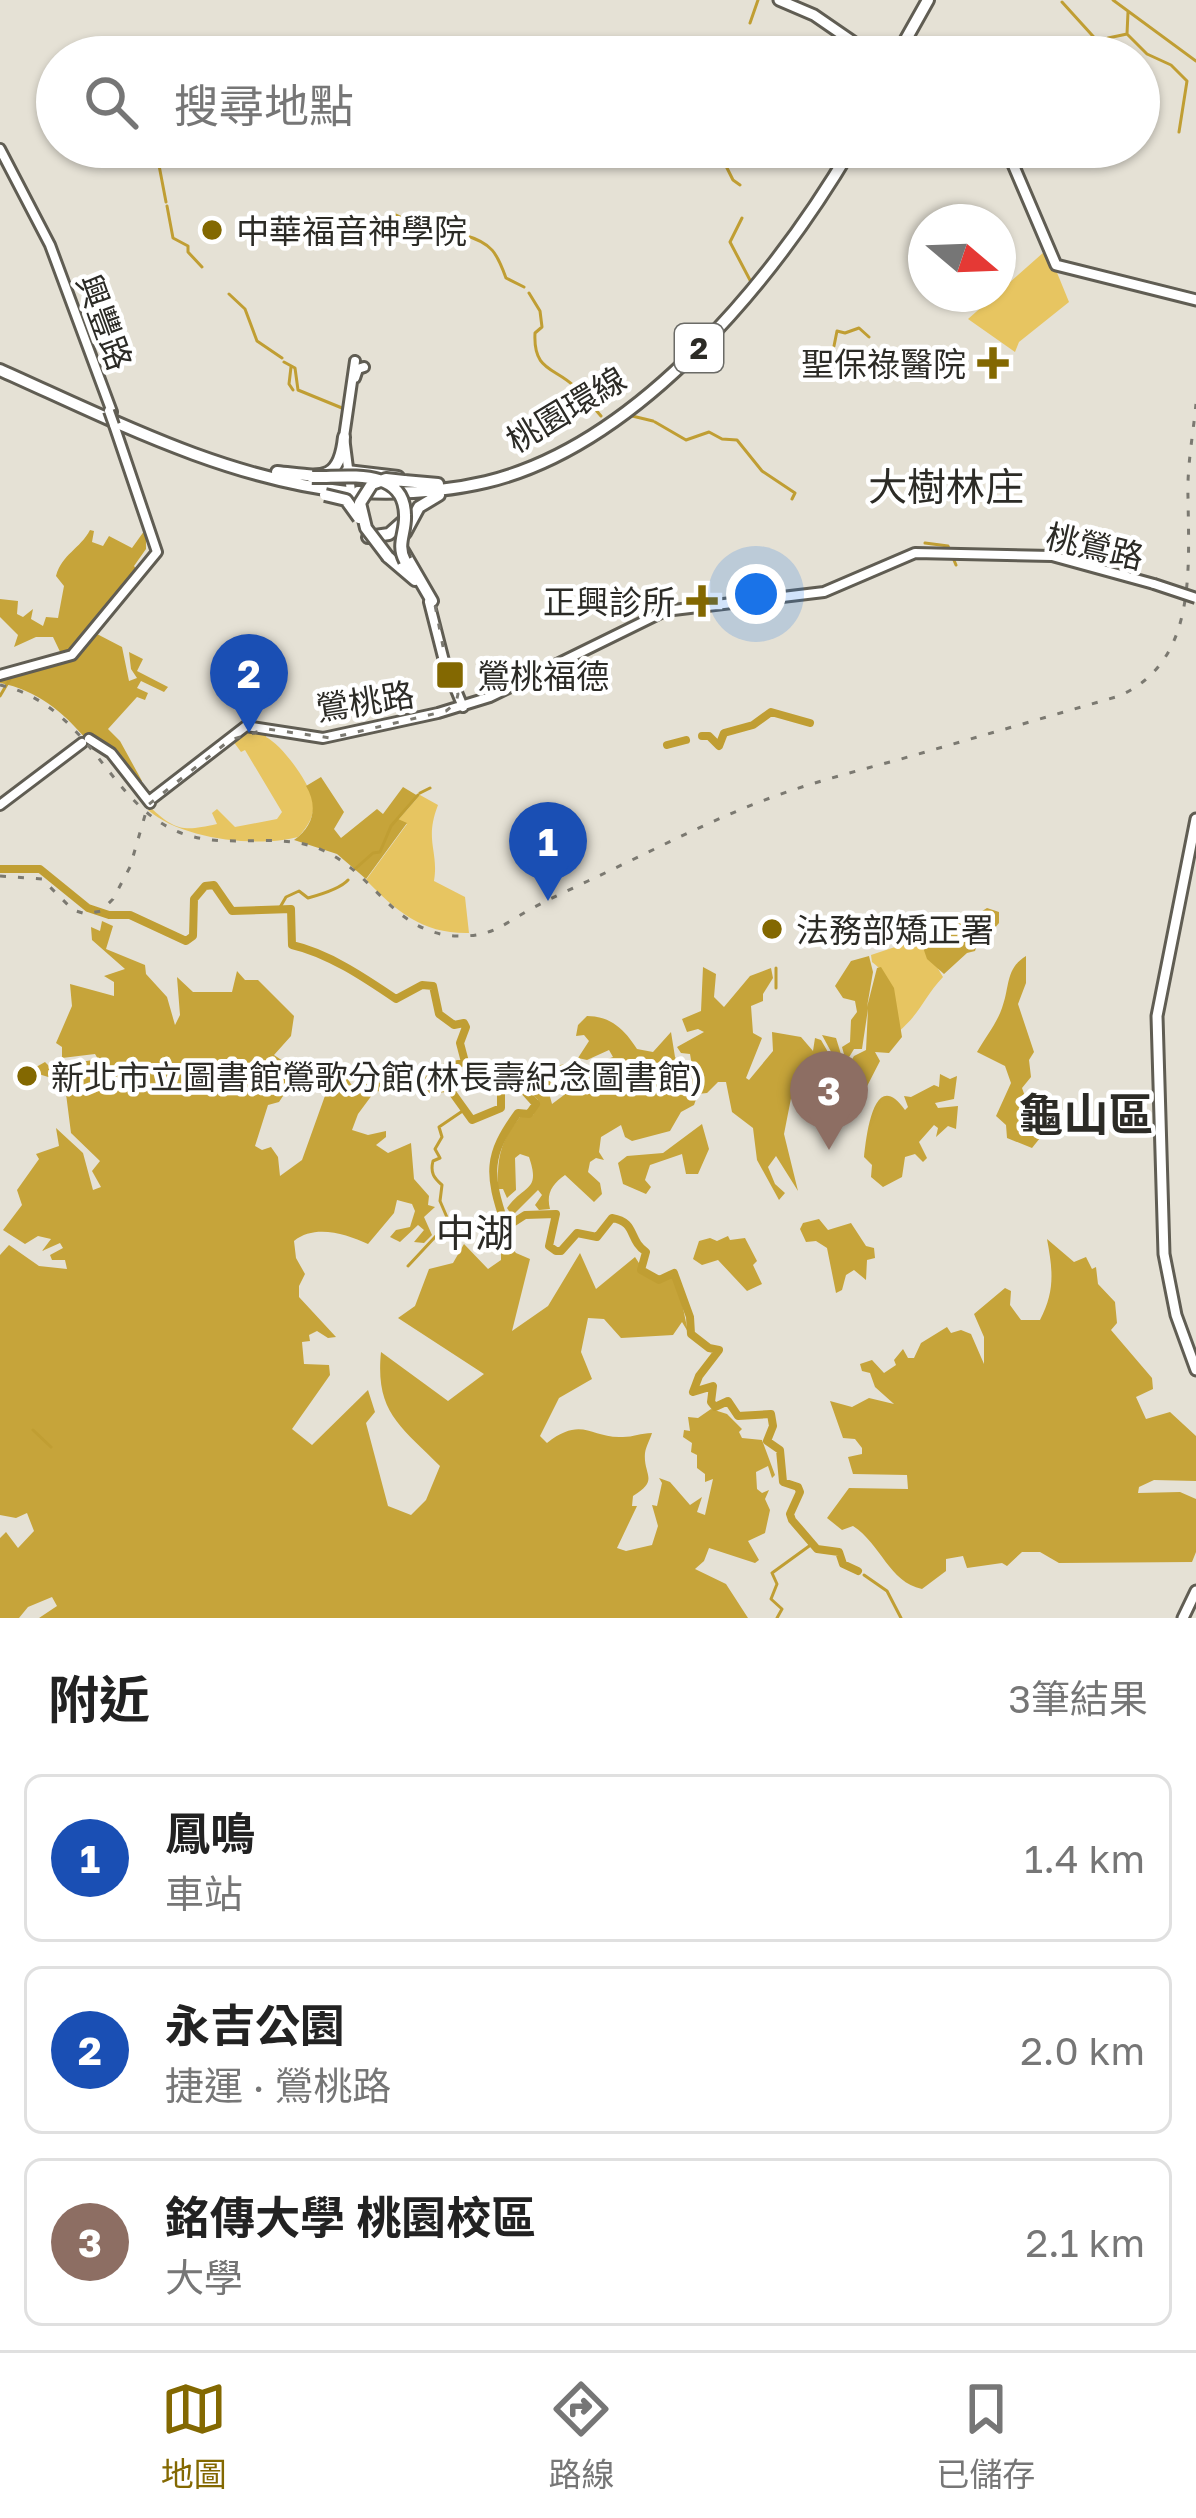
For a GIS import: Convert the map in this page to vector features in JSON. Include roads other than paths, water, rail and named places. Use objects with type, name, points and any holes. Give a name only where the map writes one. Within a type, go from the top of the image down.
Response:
[{"type":"highway","points":[[910,36],[930,0]]},
{"type":"highway","name":"桃園環線","points":[[445,487],[500,475],[539,459],[590,430],[688,354],[781,251],[836,168]]},
{"type":"highway","name":"桃園環線","points":[[0,368],[243,468],[354,494],[487,482],[540,462],[592,433],[690,357],[784,253],[837,168]]},
{"type":"highway","points":[[272,476],[336,469],[342,461],[344,437]]},
{"type":"highway","points":[[349,451],[356,466],[445,487]]},
{"type":"highway","points":[[243,468],[354,494]]},
{"type":"highway","points":[[349,471],[377,473]]},
{"type":"highway","points":[[272,476],[373,477],[394,488],[405,507],[400,546],[404,565]]},
{"type":"highway","points":[[272,476],[348,501],[375,544],[420,582]]},
{"type":"highway","points":[[388,556],[366,528],[360,502],[366,488],[376,482],[404,481],[445,487]]},
{"type":"highway","points":[[374,540],[394,531],[423,501],[445,487]]},
{"type":"highway","points":[[432,601],[403,550],[405,533],[422,504],[445,487]]},
{"type":"main road","points":[[779,0],[811,13],[844,36]]},
{"type":"main road","name":"興豐路","points":[[0,151],[53,257],[160,550],[128,593],[64,660],[0,675]]},
{"type":"main road","points":[[1014,168],[1044,252],[1056,265],[1196,300]]},
{"type":"main road","points":[[464,707],[432,601],[421,584],[374,540],[353,506],[344,437],[356,364],[349,451],[354,494],[374,540],[420,582],[433,611],[442,656],[464,707]]},
{"type":"main road","name":"桃鶯路","points":[[537,671],[674,608],[824,592],[915,553],[1052,556],[1196,598]]},
{"type":"main road","name":"鶯桃路","points":[[150,803],[247,728],[323,740],[464,707],[491,698],[537,671]]},
{"type":"main road","name":"鶯桃路","points":[[150,803],[251,721],[330,737],[464,707]]},
{"type":"main road","points":[[0,805],[85,741],[97,741],[111,753],[150,803]]},
{"type":"main road","points":[[1196,819],[1157,1003],[1160,1198],[1173,1304],[1196,1370]]},
{"type":"main road","points":[[1180,894],[1196,839]]},
{"type":"main road","points":[[1184,1618],[1196,1595]]},
{"type":"waterway","points":[[750,23],[758,0]]},
{"type":"waterway","points":[[1113,0],[1196,61]]},
{"type":"waterway","points":[[1062,2],[1093,36]]},
{"type":"waterway","points":[[1118,36],[1127,34],[1128,12]]},
{"type":"waterway","points":[[1160,60],[1187,81],[1179,132]]},
{"type":"waterway","points":[[160,168],[166,202]]},
{"type":"waterway","points":[[727,168],[740,185]]},
{"type":"waterway","points":[[167,206],[173,238],[188,246],[202,267]]},
{"type":"waterway","points":[[396,215],[417,225]]},
{"type":"waterway","points":[[742,218],[730,242],[751,282]]},
{"type":"waterway","points":[[435,231],[459,234]]},
{"type":"waterway","points":[[464,235],[487,246],[506,278],[524,287]]},
{"type":"waterway","points":[[529,293],[540,311],[537,355],[601,416]]},
{"type":"waterway","points":[[229,294],[245,309],[257,341],[282,358]]},
{"type":"waterway","points":[[834,346],[837,331],[859,328],[869,337]]},
{"type":"waterway","points":[[284,362],[295,368],[298,390],[342,408]]},
{"type":"waterway","points":[[291,367],[293,390]]},
{"type":"waterway","points":[[628,415],[653,421]]},
{"type":"waterway","points":[[655,422],[686,440],[709,432],[737,440],[762,471],[795,493],[792,499]]},
{"type":"waterway","points":[[925,543],[948,546],[956,565]]},
{"type":"waterway","points":[[0,696],[13,674]]},
{"type":"waterway","points":[[702,736],[719,746],[724,733],[753,725],[771,712],[810,723]]},
{"type":"waterway","points":[[667,745],[686,740]]},
{"type":"waterway","points":[[420,793],[430,788]]},
{"type":"waterway","points":[[355,869],[380,852],[391,826],[418,795]]},
{"type":"waterway","points":[[0,869],[40,869],[88,908],[130,915],[186,941],[193,936],[194,899],[205,886],[214,885],[232,911],[291,909],[292,945],[333,960],[396,999],[422,985],[433,986],[439,1014],[466,1027],[460,1043],[465,1062],[436,1070],[429,1079],[430,1089],[449,1088],[472,1120],[501,1108],[501,1089],[507,1083],[520,1086],[536,1104],[529,1114],[518,1113],[496,1153],[493,1178],[505,1224],[525,1215],[556,1214],[549,1246],[561,1251],[577,1233],[597,1237],[612,1218],[625,1223],[646,1252],[641,1270],[659,1280],[674,1273],[690,1317],[691,1334],[719,1350],[693,1392],[713,1386],[715,1407],[728,1401],[738,1416],[771,1414],[773,1426],[767,1441],[780,1450],[783,1482],[800,1492],[792,1520],[817,1549],[839,1552],[843,1564],[858,1571]]},
{"type":"waterway","points":[[279,909],[286,897],[299,891],[308,898],[348,880]]},
{"type":"waterway","points":[[776,968],[776,988]]},
{"type":"waterway","points":[[408,1266],[449,1222],[440,1201],[442,1185],[432,1165],[440,1158],[435,1149],[442,1137],[439,1127],[464,1110]]},
{"type":"waterway","points":[[33,1430],[51,1447]]},
{"type":"waterway","points":[[777,1618],[782,1609],[771,1599],[777,1584],[772,1573],[812,1544]]},
{"type":"waterway","points":[[864,1575],[887,1591],[901,1618]]},
{"type":"railway","points":[[0,685],[32,696],[57,714],[160,823],[204,839],[306,844],[340,860],[416,924],[456,936],[479,934],[770,798],[1119,696],[1144,681],[1162,661],[1183,613],[1188,474],[1196,404]]},
{"type":"railway","points":[[0,876],[42,879],[73,910],[101,911],[130,867],[148,805],[230,740],[267,729],[331,738],[446,711],[458,694],[435,605]]},
{"type":"place","name":"中華福音神學院","points":[[212,230]]},
{"type":"place","name":"聖保祿醫院","points":[[993,363]]},
{"type":"place","name":"正興診所","points":[[702,601]]},
{"type":"place","name":"鶯桃福德","points":[[450,675]]},
{"type":"place","name":"永吉公園","points":[[249,733]]},
{"type":"place","name":"鳳鳴","points":[[548,901]]},
{"type":"place","name":"法務部矯正署","points":[[772,929]]},
{"type":"place","name":"新北市立圖書館鶯歌分館(林長壽紀念圖書館)","points":[[27,1076]]},
{"type":"place","name":"銘傳大學 桃園校區","points":[[829,1150]]},
{"type":"district","name":"大樹林庄","points":[[946,486]]},
{"type":"district","name":"龜山區","points":[[1086,1114]]},
{"type":"district","name":"中湖","points":[[475,1232]]}]
